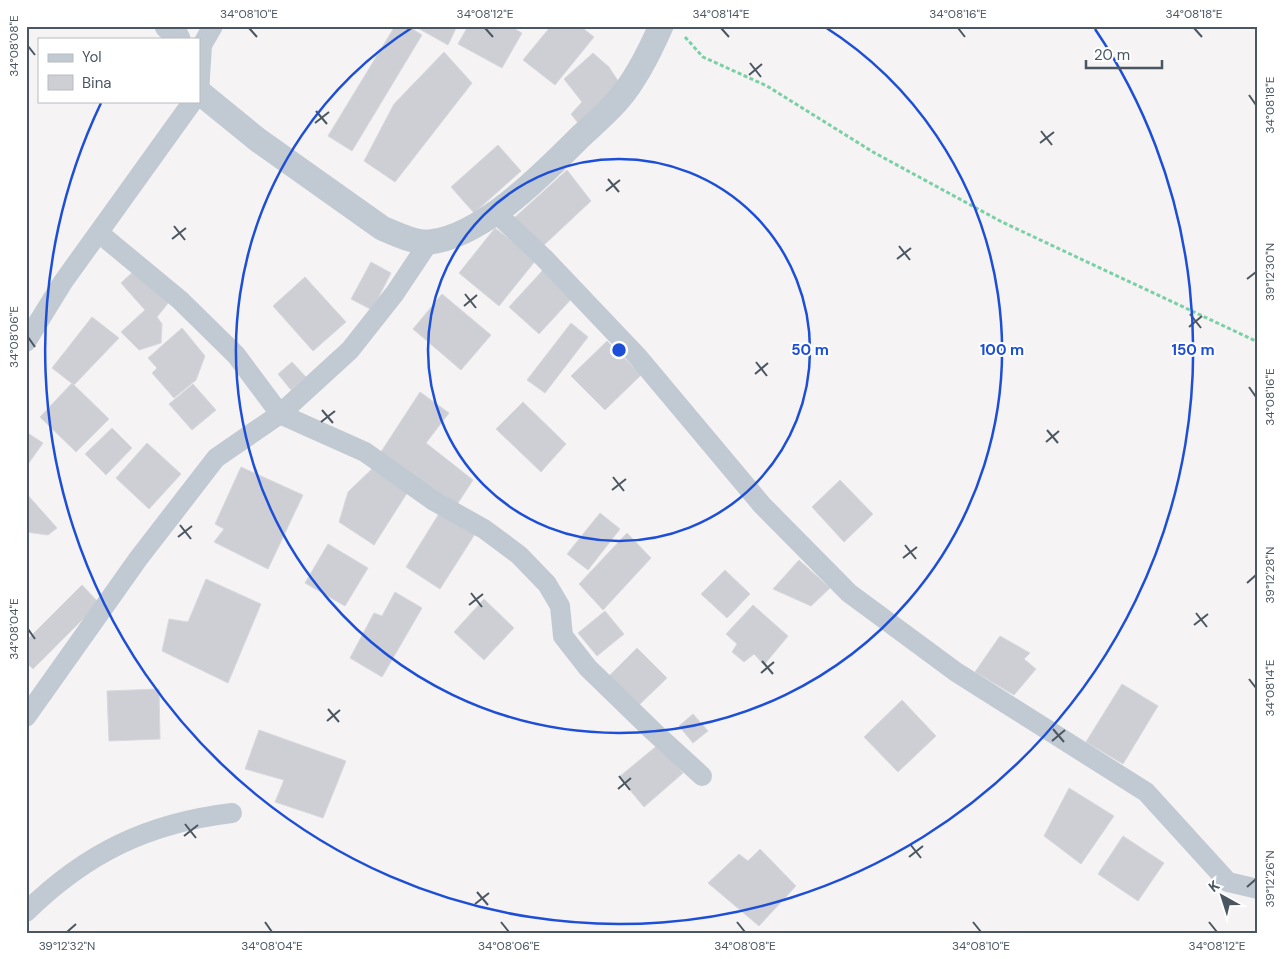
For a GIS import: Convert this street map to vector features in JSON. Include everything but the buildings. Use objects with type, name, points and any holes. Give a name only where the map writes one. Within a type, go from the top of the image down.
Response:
[{"type":"street","points":[[167,26],[176,33],[178,38]]},
{"type":"street","points":[[200,77],[202,45],[213,26]]},
{"type":"street","points":[[200,94],[258,140],[382,228],[404,238],[429,242],[463,231],[496,213],[554,162],[620,98],[646,59],[671,29]]},
{"type":"street","points":[[26,342],[63,282],[192,102]]},
{"type":"street","points":[[496,213],[544,258],[638,357],[762,505],[849,593],[956,672],[1146,792],[1228,882],[1258,889]]},
{"type":"street","points":[[99,233],[180,300],[236,355],[280,414],[365,452],[434,501],[484,529],[519,554],[547,584],[560,606],[563,636],[588,668],[702,776]]},
{"type":"street","points":[[26,717],[110,597],[216,458],[280,414],[350,350],[395,293],[429,242]]},
{"type":"street","points":[[26,912],[51,888],[105,850],[153,831],[204,816],[232,813]]},
{"type":"path","points":[[671,29],[703,57],[767,86],[873,152],[1002,222],[1258,342]]}]
